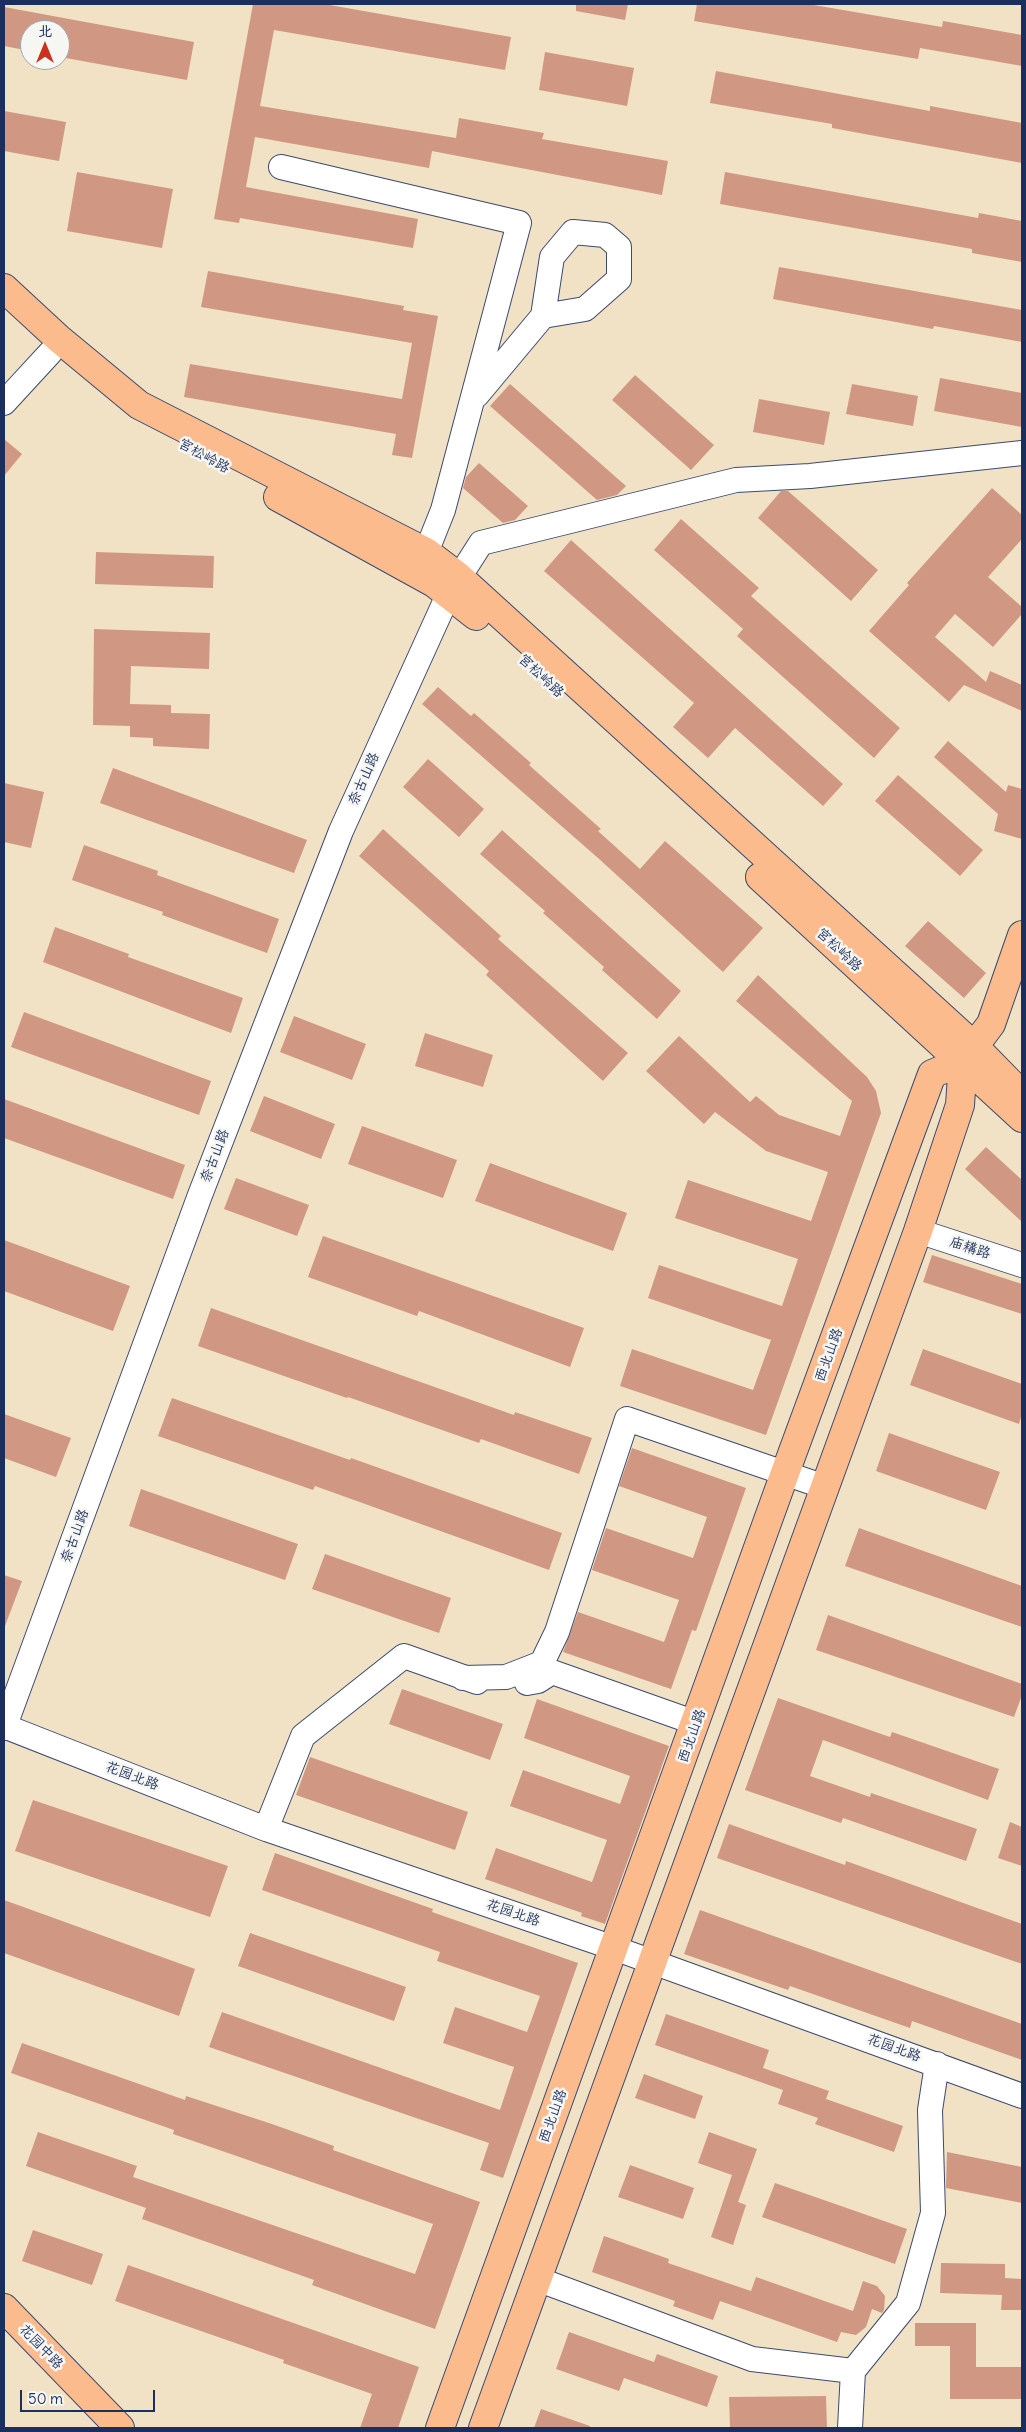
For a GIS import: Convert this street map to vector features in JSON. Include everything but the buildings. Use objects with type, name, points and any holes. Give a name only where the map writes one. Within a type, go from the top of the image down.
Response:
[{"type":"main road","points":[[4,288],[58,338],[138,405],[421,563]]},
{"type":"main road","name":"宫松岭路","points":[[4,310],[108,403],[421,563],[454,585],[968,1054]]},
{"type":"main road","name":"西北山路","points":[[440,2428],[785,1473],[932,1074],[968,1054],[991,1024],[1022,935]]},
{"type":"main road","points":[[968,1054],[1022,1095]]},
{"type":"main road","points":[[968,1054],[1022,1118]]},
{"type":"main road","points":[[483,2428],[918,1231],[960,1105],[968,1054]]},
{"type":"main road","name":"花园中路","points":[[4,2308],[120,2428]]},
{"type":"main road","points":[[4,2334],[100,2428]]},
{"type":"street","points":[[281,167],[519,223],[443,510],[421,563]]},
{"type":"street","points":[[472,400],[543,316]]},
{"type":"street","points":[[4,403],[50,353]]},
{"type":"street","name":"奈古山路","points":[[4,1727],[200,1195],[341,831],[454,585],[481,544],[736,480],[810,476],[1022,453]]},
{"type":"street","name":"庙耩路","points":[[918,1231],[1022,1264]]},
{"type":"street","points":[[463,1678],[506,1677],[542,1663],[557,1632],[627,1419],[826,1487]]},
{"type":"street","points":[[266,1829],[303,1736],[404,1656],[463,1678],[502,1688],[538,1681],[552,1672],[696,1723]]},
{"type":"street","name":"花园北路","points":[[4,1727],[266,1829],[614,1948],[1022,2096]]},
{"type":"street","points":[[850,2428],[853,2371],[908,2303],[933,2213],[930,2110],[937,2064]]},
{"type":"street","points":[[537,2279],[752,2359],[853,2371]]}]
